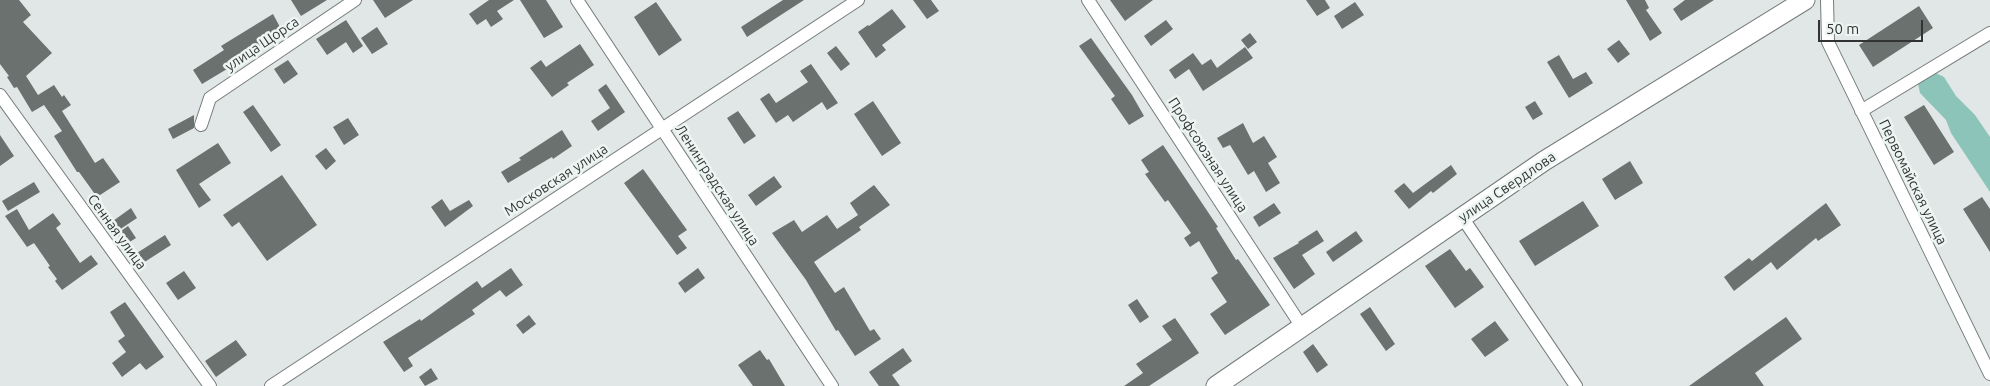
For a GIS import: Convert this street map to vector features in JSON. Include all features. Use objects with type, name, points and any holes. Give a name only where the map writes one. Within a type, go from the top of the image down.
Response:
[{"type":"street","name":"улица Щорса","points":[[202,125],[210,98],[355,0]]},
{"type":"street","name":"Ленинградская улица","points":[[577,0],[832,386]]},
{"type":"street","name":"Московская улица","points":[[271,386],[858,0]]},
{"type":"street","name":"Профсоюзная улица","points":[[1088,0],[1302,327]]},
{"type":"street","name":"улица Свердлова","points":[[1216,386],[1544,160],[1805,0]]},
{"type":"street","name":"Первомайская улица","points":[[1827,0],[1828,42],[1990,374]]},
{"type":"street","points":[[1861,111],[1990,33]]},
{"type":"street","name":"Сенная улица","points":[[0,95],[210,386]]},
{"type":"street","points":[[1462,217],[1576,386]]},
{"type":"green space","points":[[1936,73],[1944,77],[1956,96],[1975,115],[1990,137],[1990,192],[1951,133],[1946,120],[1920,93],[1918,84]]},
{"type":"building","points":[[0,0],[19,0],[31,15],[23,22],[52,53],[26,76],[38,95],[54,85],[62,97],[64,95],[71,105],[62,111],[95,163],[103,158],[120,182],[97,197],[79,172],[77,172],[54,136],[62,131],[44,105],[32,112],[17,87],[14,88],[7,77],[9,76],[0,64]]},
{"type":"building","points":[[291,0],[327,0],[301,16]]},
{"type":"building","points":[[373,0],[413,0],[385,18]]},
{"type":"building","points":[[489,0],[514,0],[497,11],[503,19],[491,27],[486,19],[477,25],[469,14]]},
{"type":"building","points":[[520,0],[546,0],[563,27],[544,38]]},
{"type":"building","points":[[783,0],[804,0],[747,37],[741,27]]},
{"type":"building","points":[[913,0],[931,0],[939,11],[927,19]]},
{"type":"building","points":[[1110,0],[1153,0],[1125,21]]},
{"type":"building","points":[[1306,0],[1325,0],[1330,8],[1317,16]]},
{"type":"building","points":[[1626,0],[1645,0],[1649,8],[1646,10],[1662,33],[1650,41]]},
{"type":"building","points":[[1685,0],[1714,0],[1681,21],[1673,9]]},
{"type":"building","points":[[656,2],[682,40],[659,56],[634,17]]},
{"type":"building","points":[[1355,2],[1364,15],[1342,29],[1334,16]]},
{"type":"building","points":[[1919,6],[1933,28],[1873,67],[1859,45]]},
{"type":"building","points":[[892,9],[906,27],[882,45],[886,50],[876,58],[858,32]]},
{"type":"building","points":[[273,14],[281,29],[273,34],[274,37],[251,51],[252,54],[202,84],[193,70],[224,50],[221,46]]},
{"type":"building","points":[[346,20],[363,46],[353,53],[346,42],[327,55],[316,39]]},
{"type":"building","points":[[1166,20],[1173,29],[1151,46],[1144,36]]},
{"type":"building","points":[[377,27],[388,44],[372,54],[361,38]]},
{"type":"building","points":[[1250,33],[1257,42],[1248,49],[1241,40]]},
{"type":"building","points":[[1091,38],[1132,95],[1144,116],[1129,125],[1111,99],[1115,96],[1079,46]]},
{"type":"building","points":[[1619,40],[1630,54],[1618,63],[1607,49]]},
{"type":"building","points":[[580,44],[594,65],[567,83],[569,85],[552,97],[530,68],[541,60],[546,67]]},
{"type":"building","points":[[836,46],[850,64],[841,71],[827,53]]},
{"type":"building","points":[[1245,47],[1253,58],[1203,91],[1189,69],[1175,79],[1169,70],[1193,53],[1202,65],[1211,59],[1217,68]]},
{"type":"building","points":[[1559,55],[1573,79],[1586,72],[1593,83],[1569,98],[1547,62]]},
{"type":"building","points":[[288,60],[298,74],[284,84],[274,69]]},
{"type":"building","points":[[811,64],[838,103],[827,110],[822,102],[793,122],[788,115],[776,123],[760,99],[769,93],[776,103],[808,82],[800,71]]},
{"type":"building","points":[[606,84],[625,112],[598,131],[591,121],[610,108],[598,90]]},
{"type":"building","points":[[873,101],[901,143],[882,156],[854,114]]},
{"type":"building","points":[[1535,101],[1543,114],[1533,120],[1525,107]]},
{"type":"building","points":[[253,105],[281,145],[271,152],[243,112]]},
{"type":"building","points":[[1924,105],[1954,152],[1934,165],[1904,117]]},
{"type":"building","points":[[738,111],[756,136],[744,144],[727,118]]},
{"type":"building","points":[[194,115],[194,128],[173,139],[168,129]]},
{"type":"building","points":[[348,118],[359,135],[344,145],[333,127]]},
{"type":"building","points":[[1243,123],[1253,143],[1264,136],[1277,157],[1268,163],[1280,183],[1266,192],[1254,171],[1248,175],[1230,145],[1223,148],[1217,138]]},
{"type":"building","points":[[562,130],[572,146],[553,159],[552,157],[508,183],[501,172]]},
{"type":"building","points":[[0,135],[14,156],[0,166]]},
{"type":"building","points":[[218,143],[231,163],[199,184],[211,200],[199,208],[176,170]]},
{"type":"building","points":[[1163,145],[1218,227],[1216,228],[1236,260],[1238,259],[1270,305],[1225,335],[1210,314],[1227,302],[1211,278],[1218,273],[1199,241],[1190,247],[1184,238],[1191,233],[1168,200],[1165,202],[1145,174],[1149,172],[1141,160]]},
{"type":"building","points":[[326,148],[336,161],[326,170],[315,156]]},
{"type":"building","points":[[1630,161],[1643,183],[1615,200],[1602,179]]},
{"type":"building","points":[[1451,165],[1457,174],[1433,193],[1431,191],[1409,209],[1394,191],[1404,183],[1413,193]]},
{"type":"building","points":[[643,169],[687,230],[678,236],[687,248],[677,255],[624,183]]},
{"type":"building","points":[[282,175],[317,225],[267,261],[239,222],[232,227],[223,215]]},
{"type":"building","points":[[774,176],[782,187],[756,206],[748,195]]},
{"type":"building","points":[[34,182],[40,192],[8,211],[2,201]]},
{"type":"building","points":[[874,185],[890,205],[859,227],[861,230],[814,262],[835,293],[844,287],[870,331],[874,329],[881,339],[855,356],[838,330],[836,331],[806,280],[772,233],[794,220],[802,232],[827,215],[837,229],[858,215],[850,203]]},
{"type":"building","points":[[1982,197],[1990,209],[1990,252],[1963,209]]},
{"type":"building","points":[[442,199],[450,211],[469,200],[473,206],[445,227],[431,207]]},
{"type":"building","points":[[1583,201],[1599,226],[1535,266],[1519,241]]},
{"type":"building","points":[[1274,203],[1281,213],[1259,227],[1253,217]]},
{"type":"building","points":[[1826,203],[1841,225],[1818,241],[1816,238],[1777,270],[1771,262],[1734,291],[1724,277],[1749,258],[1752,261]]},
{"type":"building","points":[[131,208],[137,218],[119,230],[113,221]]},
{"type":"building","points":[[17,209],[29,230],[53,213],[61,224],[56,228],[80,263],[91,255],[98,264],[62,290],[48,267],[50,266],[34,243],[27,247],[5,216]]},
{"type":"building","points":[[128,226],[136,238],[125,245],[117,234]]},
{"type":"building","points":[[1317,230],[1324,241],[1302,255],[1315,274],[1294,289],[1273,258]]},
{"type":"building","points":[[1356,231],[1363,241],[1333,262],[1326,252]]},
{"type":"building","points":[[165,235],[171,245],[143,263],[137,253]]},
{"type":"building","points":[[1450,249],[1466,271],[1470,268],[1484,287],[1455,308],[1425,266]]},
{"type":"building","points":[[511,268],[523,285],[506,297],[500,290],[472,310],[475,314],[408,358],[413,366],[404,372],[383,342],[420,319],[421,321],[477,281],[482,288]]},
{"type":"building","points":[[698,268],[705,278],[685,293],[678,283]]},
{"type":"building","points":[[184,271],[196,288],[178,300],[166,283]]},
{"type":"building","points":[[1137,299],[1149,317],[1140,323],[1128,305]]},
{"type":"building","points":[[125,302],[164,357],[146,370],[140,363],[122,377],[112,363],[126,352],[118,341],[125,336],[110,312]]},
{"type":"building","points":[[1370,307],[1395,344],[1386,351],[1360,314]]},
{"type":"building","points":[[529,315],[536,324],[523,334],[516,325]]},
{"type":"building","points":[[1786,317],[1802,339],[1755,373],[1764,386],[1689,386]]},
{"type":"building","points":[[1175,318],[1199,353],[1149,386],[1124,386],[1143,373],[1136,364],[1172,340],[1162,326]]},
{"type":"building","points":[[1495,321],[1509,340],[1485,357],[1471,339]]},
{"type":"building","points":[[236,340],[247,355],[216,377],[205,361]]},
{"type":"building","points":[[1313,344],[1328,365],[1317,373],[1303,352]]},
{"type":"building","points":[[903,348],[912,361],[892,375],[900,386],[879,386],[869,372]]},
{"type":"building","points":[[760,350],[767,360],[769,359],[785,386],[753,386],[738,365]]},
{"type":"building","points":[[431,368],[438,379],[425,386],[419,377]]}]
